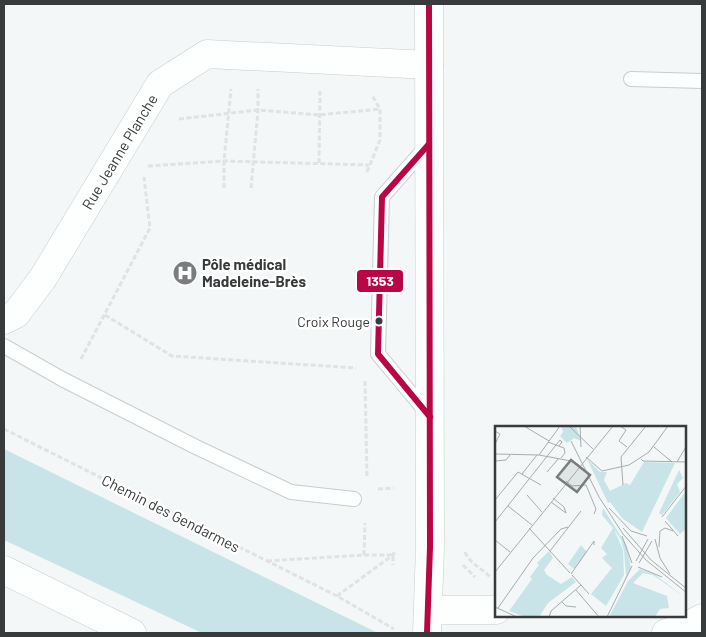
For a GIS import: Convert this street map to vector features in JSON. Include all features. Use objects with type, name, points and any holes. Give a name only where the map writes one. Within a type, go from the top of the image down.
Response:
[{"type":"main road","points":[[430,4],[428,65],[430,417],[428,622],[495,610]]},
{"type":"main road","name":"Rue Jeanne Planche","points":[[4,320],[16,314],[43,278],[160,84],[207,54],[428,65]]},
{"type":"main road","points":[[4,570],[132,633]]},
{"type":"main road","points":[[686,617],[702,618]]},
{"type":"main road","points":[[666,633],[685,627],[702,618]]},
{"type":"lane","points":[[631,79],[702,81]]},
{"type":"lane","points":[[429,144],[382,197],[378,354],[430,417]]},
{"type":"lane","points":[[4,346],[196,447],[291,492],[354,498]]},
{"type":"path","points":[[245,56],[258,110],[251,188]]},
{"type":"path","points":[[224,188],[224,161],[230,113],[245,56]]},
{"type":"path","points":[[319,163],[322,60]]},
{"type":"path","points":[[171,120],[258,110],[319,115],[380,109]]},
{"type":"path","points":[[147,160],[143,167],[224,161],[369,165]]},
{"type":"path","points":[[70,381],[150,228],[144,175]]},
{"type":"path","points":[[105,315],[172,356],[365,369]]},
{"type":"path","points":[[365,378],[367,481]]},
{"type":"path","name":"Chemin des Gendarmes","points":[[4,429],[337,596],[394,631]]},
{"type":"path","points":[[364,555],[365,516]]},
{"type":"path","points":[[337,596],[393,555],[398,545]]},
{"type":"path","points":[[464,550],[467,557],[489,574],[494,582]]},
{"type":"path","points":[[266,561],[393,555]]},
{"type":"path","points":[[393,555],[394,572]]},
{"type":"path","points":[[394,622],[394,631]]},
{"type":"shaded area","points":[[4,449],[378,633],[202,633],[4,540]]},
{"type":"transit line","name":"1353","points":[[427,633],[430,547],[429,4]]},
{"type":"transit line","name":"1353","points":[[429,144],[382,197],[378,354],[430,417]]},
{"type":"place","name":"Pôle médical Madeleine-Brès","points":[[185,273]]},
{"type":"place","name":"Croix Rouge","points":[[379,321]]}]
